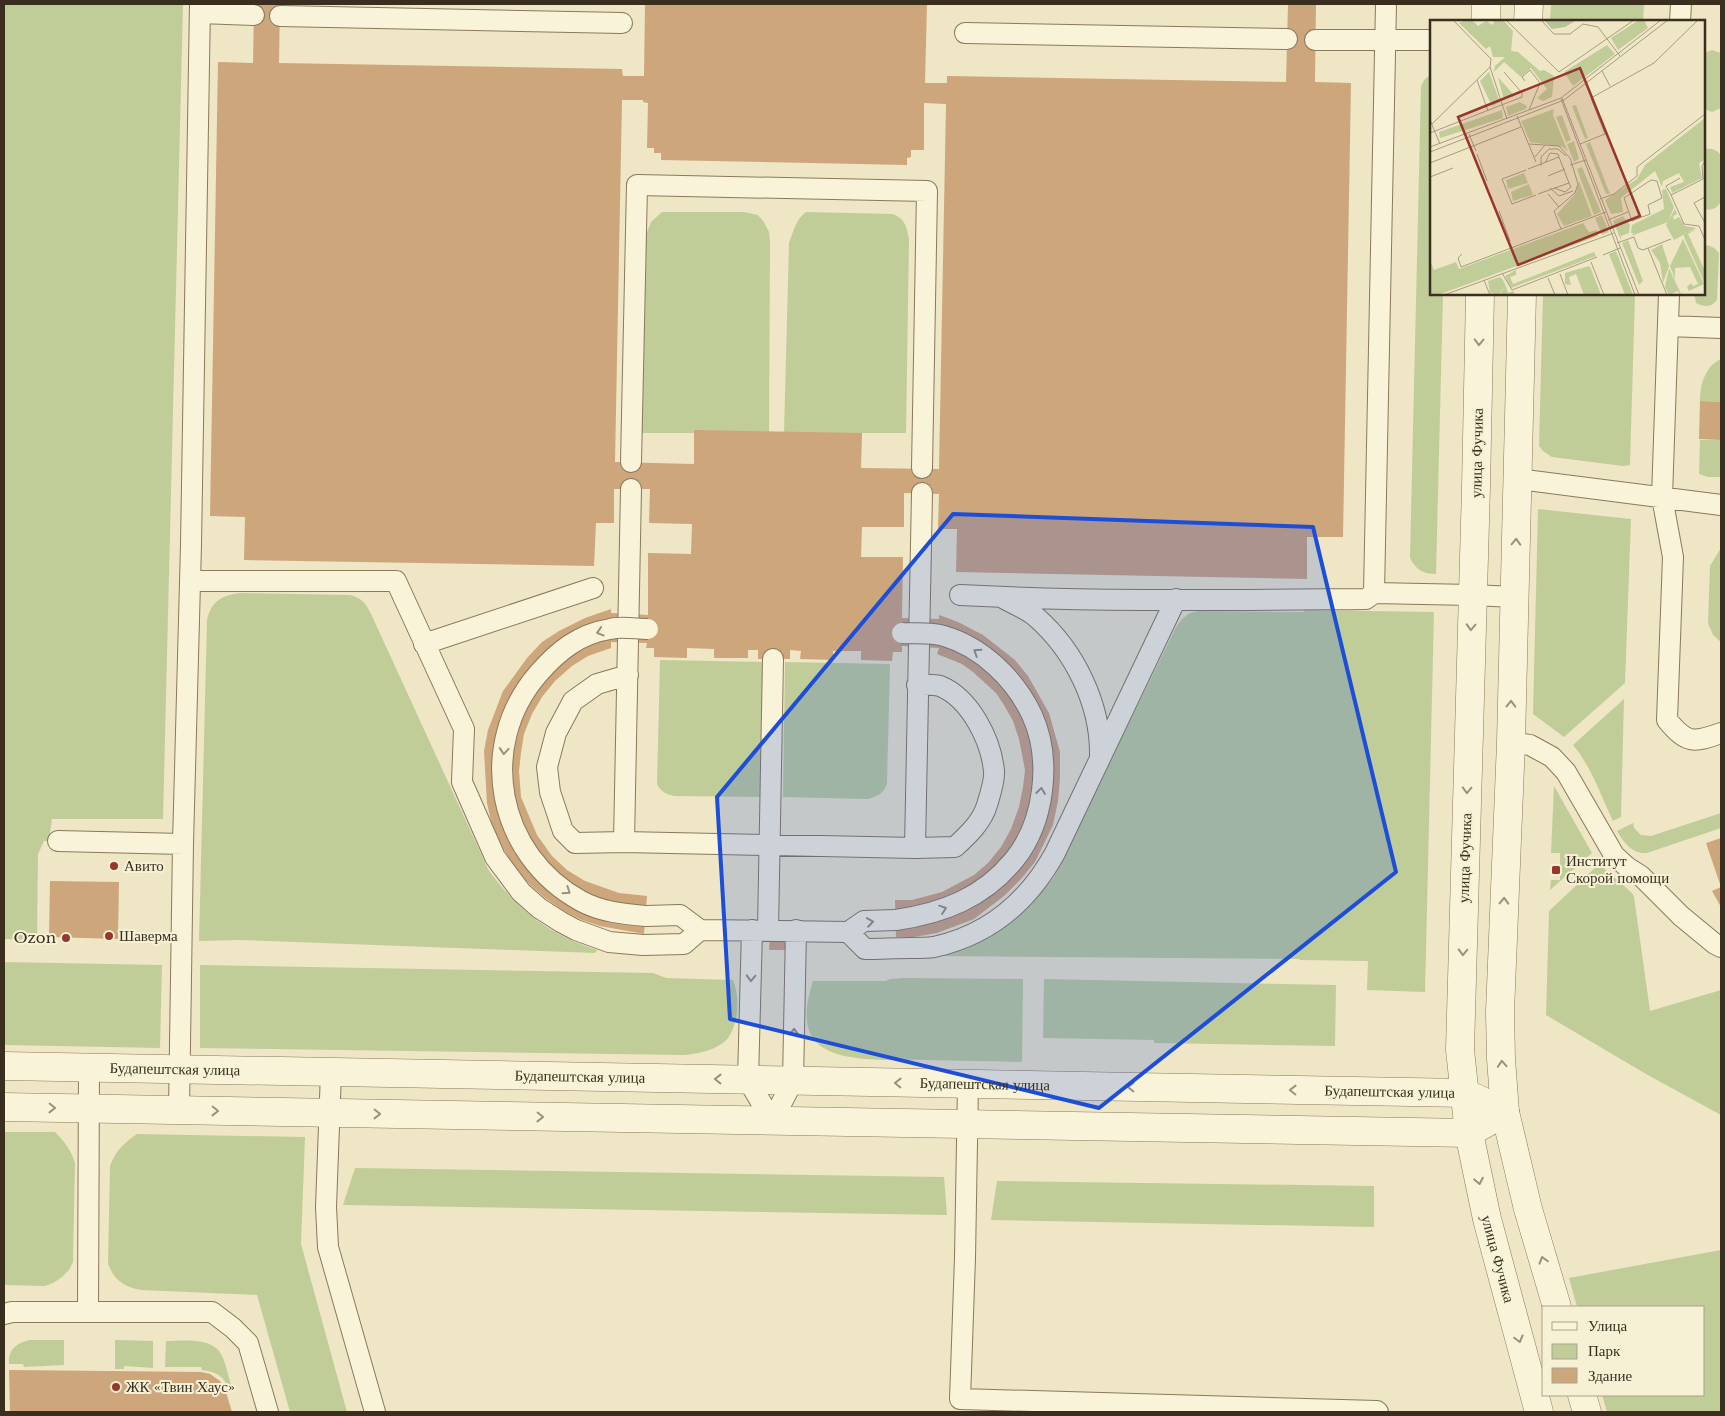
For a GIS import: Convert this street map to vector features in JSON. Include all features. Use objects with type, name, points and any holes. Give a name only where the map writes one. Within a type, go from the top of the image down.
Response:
[{"type":"street","points":[[1486,4],[1486,20]]},
{"type":"street","points":[[1528,20],[1529,4]]},
{"type":"street","name":"улица Фучика","points":[[1480,295],[1460,1050],[1470,1134],[1487,1220],[1539,1412]]},
{"type":"street","points":[[1522,295],[1511,742],[1500,1012],[1501,1059],[1505,1112],[1528,1209],[1557,1306]]},
{"type":"street","name":"Будапештская улица","points":[[4,1066],[1464,1093],[1505,1112]]},
{"type":"street","points":[[4,1108],[1470,1134],[1505,1112]]},
{"type":"street","points":[[1582,1396],[1587,1412]]},
{"type":"lane","points":[[1374,593],[1386,4]]},
{"type":"lane","points":[[1680,20],[1681,4]]},
{"type":"lane","points":[[179,1110],[200,8],[254,15]]},
{"type":"lane","points":[[280,16],[389,11],[557,13],[622,23]]},
{"type":"lane","points":[[965,33],[1287,39]]},
{"type":"lane","points":[[1315,40],[1430,40]]},
{"type":"lane","points":[[631,462],[637,185],[928,191],[922,468]]},
{"type":"lane","points":[[1669,295],[1662,497],[1673,557],[1667,720],[1678,733],[1690,740],[1705,739],[1721,733]]},
{"type":"lane","points":[[1668,326],[1721,328]]},
{"type":"lane","points":[[1518,479],[1721,505]]},
{"type":"lane","points":[[624,842],[631,489]]},
{"type":"lane","points":[[915,848],[922,493]]},
{"type":"lane","points":[[190,581],[396,581],[464,730],[462,782],[495,857],[521,892],[539,908],[561,922],[576,930],[609,942],[644,945],[684,944],[700,930]]},
{"type":"lane","points":[[424,644],[593,588]]},
{"type":"lane","points":[[960,595],[1176,599],[1366,599],[1374,593],[1514,597]]},
{"type":"lane","points":[[1001,597],[1034,616],[1054,635],[1070,658],[1090,698],[1097,721],[1100,743],[1099,760]]},
{"type":"lane","points":[[848,932],[865,949],[933,947],[959,939],[999,919],[1028,892],[1043,874],[1176,599]]},
{"type":"lane","points":[[648,629],[612,628],[564,647],[527,687],[515,710],[505,739],[502,768],[506,800],[512,826],[524,849],[541,870],[560,887],[581,901],[603,910],[646,916],[680,916],[700,930],[848,932],[864,921],[896,920],[922,916],[965,900],[983,889],[1002,873],[1015,858],[1028,838],[1039,804],[1043,776],[1039,736],[1032,715],[1022,697],[994,664],[978,651],[959,641],[941,635],[902,633]]},
{"type":"lane","points":[[772,659],[770,845],[760,930],[748,1080],[772,1121]]},
{"type":"lane","points":[[628,675],[597,684],[573,701],[556,733],[547,767],[550,792],[563,831],[575,843],[624,842],[915,848],[955,847],[974,829],[987,806],[994,773],[989,744],[973,715],[956,695],[939,685],[917,685]]},
{"type":"lane","points":[[1511,742],[1530,745],[1552,757],[1566,772],[1614,855],[1626,867],[1641,876],[1682,916],[1721,947]]},
{"type":"lane","points":[[58,841],[183,844]]},
{"type":"lane","points":[[772,1121],[793,1081],[796,930]]},
{"type":"lane","points":[[88,1312],[89,1068]]},
{"type":"lane","points":[[331,1072],[326,1207],[328,1247],[375,1412]]},
{"type":"lane","points":[[968,1084],[960,1399],[1378,1412]]},
{"type":"lane","points":[[4,1314],[12,1312],[212,1312],[233,1328],[248,1343],[268,1412]]},
{"type":"highlighted area","points":[[953,514],[1313,527],[1396,872],[1099,1108],[730,1019],[717,797]]},
{"type":"green space","points":[[4,4],[183,4],[163,819],[52,819],[49,841],[44,841],[38,854],[37,940],[4,939]]},
{"type":"green space","points":[[1551,4],[1644,4],[1643,20],[1550,20]]},
{"type":"green space","points":[[1712,50],[1721,53],[1721,108],[1712,112],[1705,109],[1705,53]]},
{"type":"green space","points":[[1430,75],[1430,295],[1443,295],[1436,574],[1420,570],[1410,558],[1421,86]]},
{"type":"green space","points":[[1705,149],[1713,149],[1721,155],[1720,203],[1711,210],[1705,209]]},
{"type":"green space","points":[[662,212],[744,212],[758,215],[769,232],[769,433],[640,433],[646,235],[651,222]]},
{"type":"green space","points":[[806,212],[893,214],[905,224],[909,239],[906,433],[784,433],[789,243],[797,222]]},
{"type":"green space","points":[[1705,245],[1713,247],[1719,253],[1717,300],[1707,306],[1696,303],[1694,295],[1705,295]]},
{"type":"green space","points":[[1543,295],[1635,295],[1630,465],[1623,466],[1552,457],[1539,446]]},
{"type":"green space","points":[[1721,359],[1721,402],[1700,401],[1701,389],[1707,371]]},
{"type":"green space","points":[[1700,440],[1721,440],[1721,477],[1708,477],[1699,474]]},
{"type":"green space","points":[[1538,509],[1631,519],[1625,683],[1564,737],[1533,714]]},
{"type":"green space","points":[[1721,548],[1721,642],[1713,635],[1708,623],[1710,566]]},
{"type":"green space","points":[[240,593],[350,595],[364,602],[488,869],[511,897],[535,919],[579,944],[597,950],[595,953],[239,940],[199,941],[207,621],[214,604],[222,598]]},
{"type":"green space","points":[[1304,610],[1434,612],[1425,992],[1367,990],[1368,961],[939,956],[974,943],[1003,926],[1030,905],[1054,877],[1176,627],[1184,618],[1189,614],[1200,611],[1304,612]]},
{"type":"green space","points":[[660,660],[763,662],[761,797],[674,796],[660,789],[657,784]]},
{"type":"green space","points":[[785,662],[890,664],[887,784],[880,794],[868,799],[783,797]]},
{"type":"green space","points":[[1624,699],[1621,817],[1613,821],[1590,772],[1573,745]]},
{"type":"green space","points":[[1554,786],[1592,853],[1550,890],[1551,880],[1560,880],[1560,853],[1551,853]]},
{"type":"green space","points":[[1721,813],[1721,828],[1647,853],[1633,850],[1617,831],[1633,823],[1634,828],[1641,835],[1651,836]]},
{"type":"green space","points":[[1599,864],[1632,893],[1634,897],[1650,1011],[1721,990],[1721,1115],[1646,1074],[1546,1015],[1549,911]]},
{"type":"green space","points":[[4,962],[162,965],[160,1048],[4,1045]]},
{"type":"green space","points":[[200,965],[653,973],[666,978],[733,980],[737,994],[737,1009],[732,1032],[724,1042],[708,1051],[684,1055],[200,1048]]},
{"type":"green space","points":[[903,978],[1023,979],[1022,1062],[873,1060],[845,1056],[822,1047],[815,1041],[810,1033],[807,1017],[808,998],[813,981],[886,981]]},
{"type":"green space","points":[[1044,979],[1336,985],[1335,1046],[1154,1043],[1154,1040],[1043,1038]]},
{"type":"green space","points":[[4,1132],[55,1132],[67,1146],[75,1163],[73,1262],[69,1270],[62,1277],[45,1286],[4,1285]]},
{"type":"green space","points":[[137,1134],[305,1137],[301,1244],[347,1412],[290,1412],[257,1295],[141,1290],[129,1287],[117,1279],[108,1264],[110,1166],[120,1148]]},
{"type":"green space","points":[[355,1168],[944,1177],[947,1215],[343,1205]]},
{"type":"green space","points":[[997,1181],[1374,1186],[1374,1227],[991,1220]]},
{"type":"green space","points":[[1721,1250],[1721,1412],[1607,1412],[1602,1396],[1705,1396],[1705,1306],[1577,1306],[1569,1278]]},
{"type":"green space","points":[[30,1340],[64,1340],[64,1365],[24,1367],[23,1364],[9,1364],[10,1354],[14,1348]]},
{"type":"green space","points":[[115,1340],[153,1341],[153,1368],[124,1366],[124,1369],[115,1369]]},
{"type":"green space","points":[[166,1341],[194,1341],[214,1347],[219,1351],[223,1359],[232,1388],[228,1390],[227,1385],[219,1375],[202,1370],[201,1367],[165,1367]]},
{"type":"building","points":[[254,4],[280,4],[279,63],[622,69],[623,76],[644,76],[645,4],[927,4],[925,83],[947,83],[947,76],[1286,82],[1288,4],[1316,4],[1315,82],[1351,83],[1343,537],[1307,537],[1307,579],[956,572],[957,529],[938,529],[939,494],[904,493],[904,527],[862,527],[861,557],[903,557],[902,618],[939,619],[939,615],[983,635],[1015,660],[1028,676],[1049,713],[1060,752],[1058,801],[1053,825],[1035,862],[1004,896],[974,919],[937,933],[914,937],[896,937],[895,900],[912,900],[942,892],[974,875],[988,863],[1001,847],[1011,829],[1019,807],[1023,787],[1025,770],[1019,739],[1013,721],[1004,705],[996,693],[973,672],[962,664],[937,654],[939,648],[902,646],[902,652],[893,652],[892,661],[861,660],[861,651],[833,651],[833,660],[800,659],[801,651],[790,650],[790,659],[758,659],[758,650],[748,650],[748,658],[714,658],[714,649],[687,648],[687,658],[654,657],[654,648],[646,648],[647,643],[611,642],[611,648],[588,656],[572,666],[555,681],[542,697],[532,714],[524,734],[519,771],[521,797],[537,835],[552,856],[567,870],[585,881],[619,893],[647,896],[644,934],[600,926],[582,920],[545,898],[526,881],[514,866],[492,826],[487,803],[484,751],[488,730],[503,691],[527,658],[542,642],[585,618],[611,609],[611,613],[648,615],[648,553],[691,554],[692,524],[649,523],[650,489],[614,489],[614,523],[596,523],[594,566],[244,560],[245,517],[210,516],[218,62],[253,63]],"holes":[[[622,100],[643,100],[643,102],[648,103],[647,148],[654,148],[654,153],[661,153],[661,160],[907,165],[907,158],[911,157],[911,150],[924,150],[924,103],[946,104],[939,469],[861,468],[862,433],[694,430],[694,464],[615,462]]]},
{"type":"building","points":[[1700,401],[1721,402],[1721,440],[1699,439]]},
{"type":"building","points":[[1721,838],[1721,887],[1706,843]]},
{"type":"building","points":[[50,881],[119,882],[118,939],[49,937]]},
{"type":"building","points":[[1721,887],[1721,907],[1712,891]]},
{"type":"building","points":[[770,935],[785,935],[785,950],[769,950]]},
{"type":"building","name":"ЖК «Твин Хаус»","points":[[9,1370],[201,1372],[210,1374],[220,1381],[226,1392],[232,1412],[10,1412]]},
{"type":"place","name":"Авито","points":[[114,866]]},
{"type":"place","name":"Институт Скорой помощи","points":[[1556,870]]},
{"type":"place","name":"Шаверма","points":[[109,936]]},
{"type":"place","name":"Ozon","points":[[66,938]]},
{"type":"place","name":"ЖК «Твин Хаус»","points":[[116,1387]]}]
